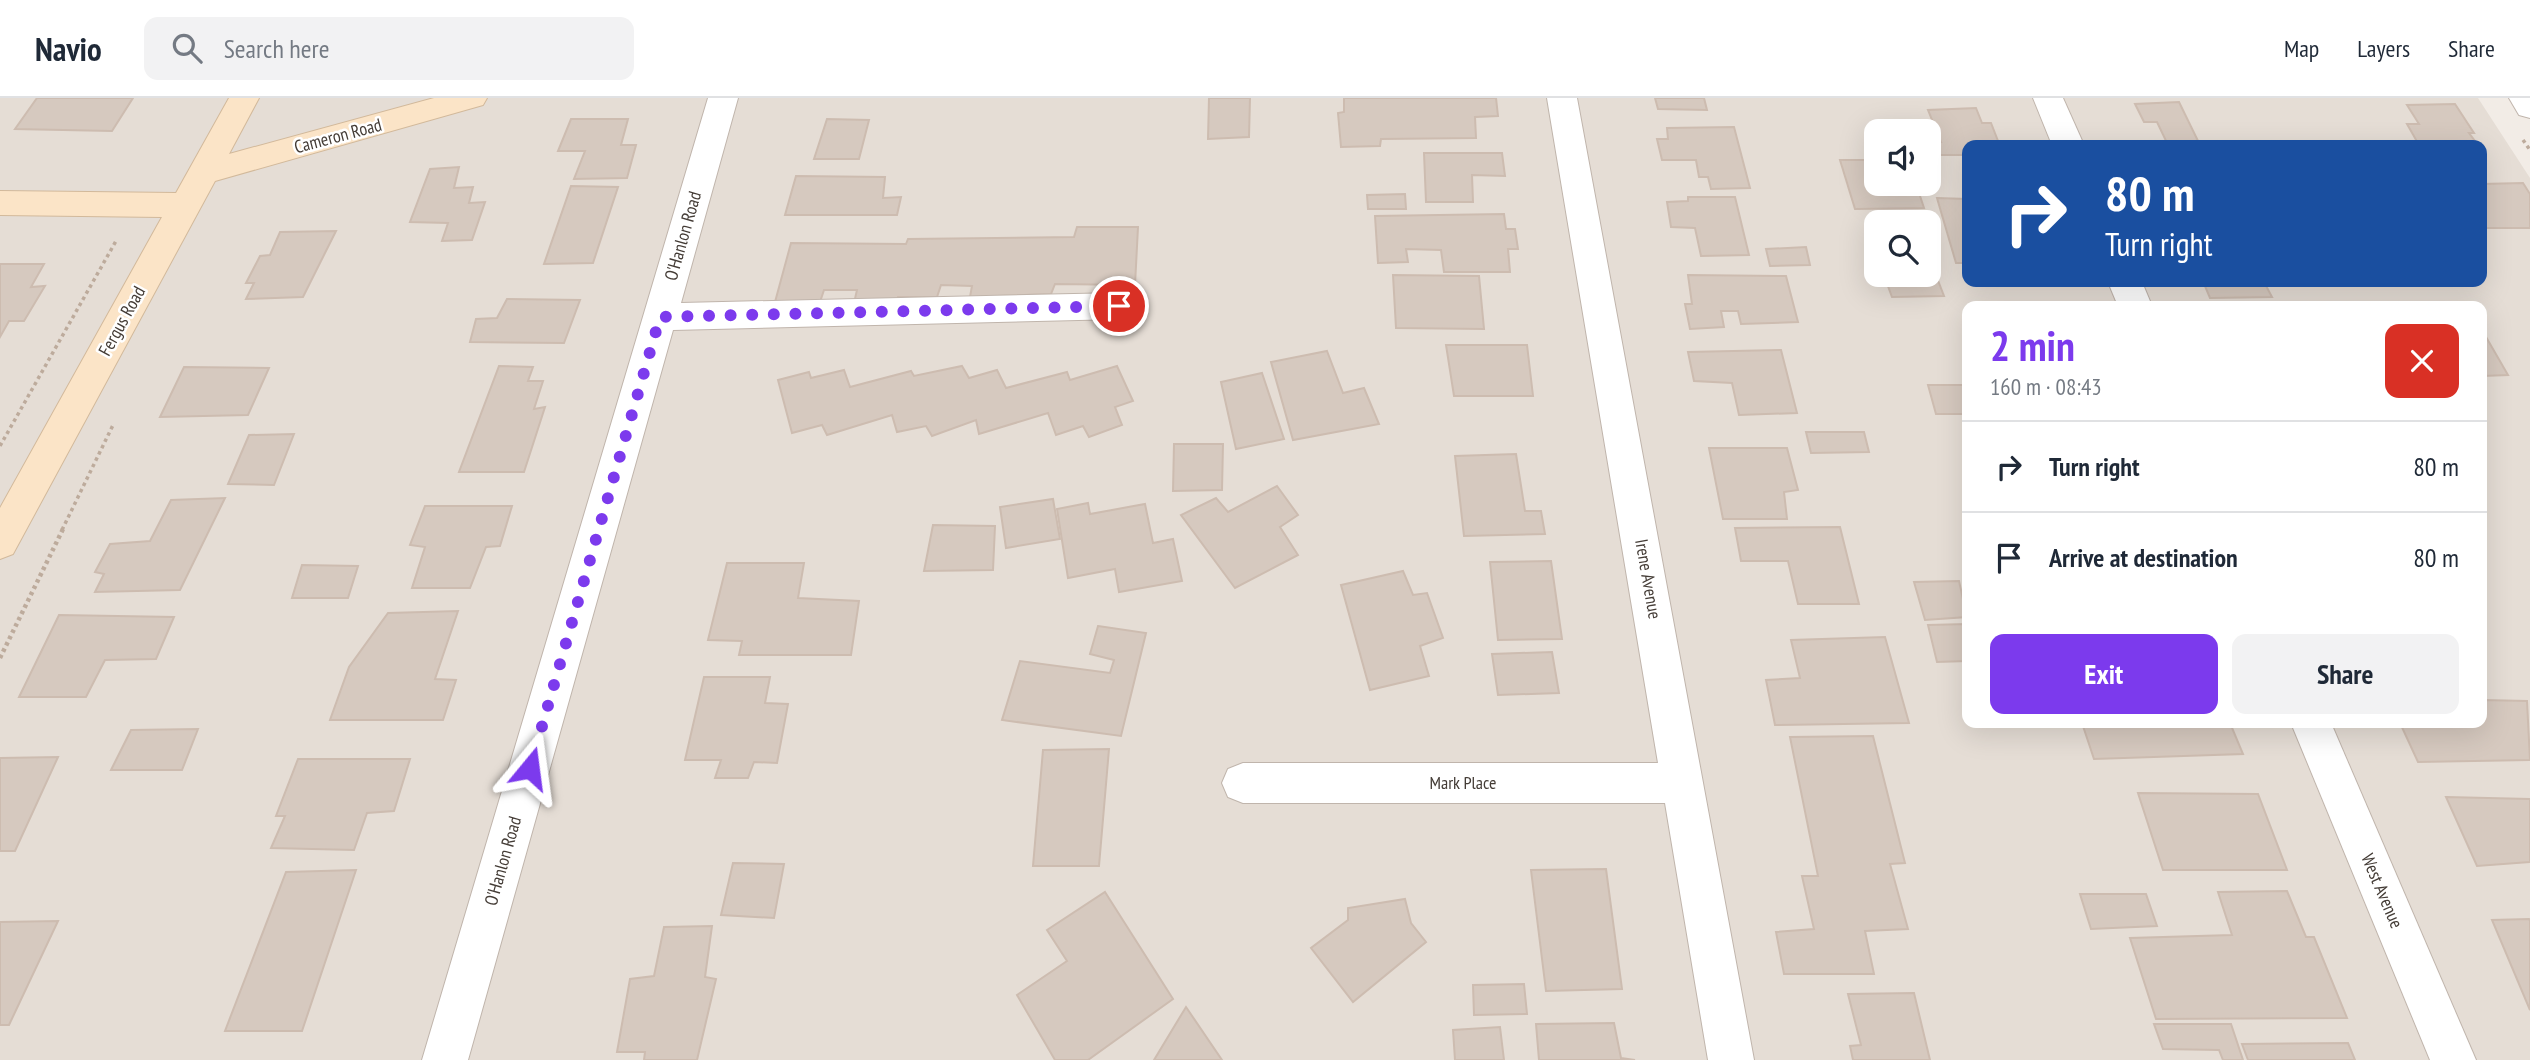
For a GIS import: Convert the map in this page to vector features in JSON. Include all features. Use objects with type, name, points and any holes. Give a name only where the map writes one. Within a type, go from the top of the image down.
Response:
[{"type":"street","name":"Fergus Road","points":[[0,543],[244,98]]},
{"type":"street","name":"Cameron Road","points":[[203,173],[472,98]]},
{"type":"street","name":"O'Hanlon Road","points":[[446,1060],[723,98]]},
{"type":"street","name":"Irene Avenue","points":[[1562,98],[1731,1060]]},
{"type":"street","points":[[2048,98],[2065,140]]},
{"type":"street","points":[[2524,98],[2530,107]]},
{"type":"street","points":[[0,203],[186,205]]},
{"type":"street","points":[[660,317],[1119,306]]},
{"type":"street","name":"West Avenue","points":[[2313,728],[2453,1060]]},
{"type":"street","name":"Mark Place","points":[[1243,783],[1684,783]]},
{"type":"path","points":[[0,446],[137,205]]},
{"type":"path","points":[[0,659],[119,414]]},
{"type":"shaded area","points":[[0,98],[2478,98],[2530,178],[2530,1060],[0,1060]]},
{"type":"building","points":[[37,98],[133,98],[112,131],[15,129]]},
{"type":"building","points":[[1209,98],[1250,98],[1249,137],[1208,139]]},
{"type":"building","points":[[1344,98],[1496,98],[1498,116],[1475,117],[1476,138],[1381,139],[1380,146],[1341,147],[1338,113],[1344,112]]},
{"type":"building","points":[[1655,98],[1704,98],[1707,110],[1658,109]]},
{"type":"building","points":[[2179,102],[2198,140],[2166,140],[2157,122],[2144,122],[2135,104]]},
{"type":"building","points":[[2455,104],[2474,133],[2469,133],[2474,140],[2416,140],[2407,124],[2419,124],[2407,105]]},
{"type":"building","points":[[1976,108],[1982,123],[1991,123],[1998,140],[1962,140],[1962,155],[1941,155],[1941,119],[1932,119],[1928,110]]},
{"type":"building","points":[[571,119],[628,119],[621,145],[636,145],[627,178],[574,179],[585,151],[558,151]]},
{"type":"building","points":[[827,119],[869,120],[859,159],[814,159]]},
{"type":"building","points":[[1734,127],[1750,188],[1711,189],[1708,177],[1699,177],[1696,160],[1662,160],[1657,139],[1668,139],[1667,128]]},
{"type":"building","points":[[1424,153],[1502,153],[1505,176],[1472,175],[1473,202],[1426,202]]},
{"type":"building","points":[[1840,160],[1864,160],[1864,196],[1920,196],[1924,208],[1855,209]]},
{"type":"building","points":[[459,167],[454,188],[473,187],[469,203],[485,202],[472,240],[442,241],[448,223],[410,222],[430,169]]},
{"type":"building","points":[[796,176],[885,177],[883,198],[901,197],[897,215],[785,215]]},
{"type":"building","points":[[2523,183],[2530,194],[2530,228],[2487,228],[2487,184]]},
{"type":"building","points":[[571,186],[618,187],[593,263],[544,264]]},
{"type":"building","points":[[1405,194],[1406,209],[1368,209],[1367,195]]},
{"type":"building","points":[[1688,197],[1735,197],[1749,255],[1701,256],[1695,228],[1671,227],[1667,202],[1688,201]]},
{"type":"building","points":[[1937,198],[1962,199],[1962,263],[1956,263]]},
{"type":"building","points":[[1504,214],[1506,229],[1515,229],[1518,249],[1508,249],[1510,272],[1444,272],[1441,250],[1406,249],[1408,262],[1378,263],[1375,216]]},
{"type":"building","points":[[1077,227],[1138,227],[1135,285],[1055,284],[1051,294],[970,297],[972,286],[941,285],[937,297],[898,297],[897,303],[854,303],[857,290],[824,290],[820,302],[775,302],[791,243],[906,244],[908,239],[1074,237]]},
{"type":"building","points":[[336,231],[303,297],[246,299],[254,283],[246,283],[260,256],[270,255],[280,232]]},
{"type":"building","points":[[1806,247],[1810,265],[1770,266],[1766,249]]},
{"type":"building","points":[[0,264],[44,264],[31,287],[45,286],[24,321],[9,321],[0,337]]},
{"type":"building","points":[[1393,275],[1479,276],[1484,329],[1396,328]]},
{"type":"building","points":[[1688,275],[1786,276],[1798,322],[1741,324],[1738,311],[1721,311],[1724,327],[1690,329],[1685,304],[1692,304]]},
{"type":"building","points":[[1888,287],[1940,287],[1944,296],[1892,297]]},
{"type":"building","points":[[2205,287],[2267,287],[2272,297],[2210,298]]},
{"type":"building","points":[[507,299],[580,300],[564,343],[470,342],[476,319],[497,318]]},
{"type":"building","points":[[2487,339],[2508,375],[2487,376]]},
{"type":"building","points":[[1446,345],[1527,345],[1533,396],[1454,396]]},
{"type":"building","points":[[1781,350],[1797,413],[1739,415],[1732,383],[1694,381],[1688,352]]},
{"type":"building","points":[[1327,351],[1343,393],[1364,388],[1379,424],[1293,440],[1271,362]]},
{"type":"building","points":[[499,366],[533,367],[528,381],[543,381],[534,409],[545,407],[524,472],[459,472]]},
{"type":"building","points":[[962,366],[969,378],[997,370],[1006,388],[1067,372],[1070,380],[1117,366],[1133,401],[1115,407],[1122,425],[1089,437],[1083,426],[1056,435],[1048,413],[979,434],[976,420],[932,436],[926,426],[897,432],[892,415],[827,435],[822,425],[792,433],[778,380],[809,372],[811,378],[844,370],[850,387],[911,371],[914,376]]},
{"type":"building","points":[[184,367],[269,368],[248,415],[160,417]]},
{"type":"building","points":[[1262,373],[1284,439],[1236,449],[1221,382]]},
{"type":"building","points":[[1928,385],[1962,385],[1962,414],[1936,414]]},
{"type":"building","points":[[1806,432],[1864,432],[1869,452],[1811,453]]},
{"type":"building","points":[[294,434],[274,485],[228,484],[249,435]]},
{"type":"building","points":[[1174,444],[1223,444],[1222,490],[1173,491]]},
{"type":"building","points":[[1709,448],[1787,448],[1798,490],[1784,492],[1787,519],[1723,519]]},
{"type":"building","points":[[1516,454],[1525,511],[1541,511],[1545,534],[1464,536],[1455,456]]},
{"type":"building","points":[[1277,486],[1298,515],[1280,527],[1298,555],[1235,588],[1181,515],[1216,498],[1228,512]]},
{"type":"building","points":[[225,498],[180,590],[95,592],[104,574],[95,572],[110,544],[150,541],[171,500]]},
{"type":"building","points":[[1053,499],[1060,539],[1006,548],[1000,507]]},
{"type":"building","points":[[1088,503],[1090,514],[1145,504],[1153,543],[1173,539],[1182,581],[1119,592],[1115,569],[1068,578],[1057,509]]},
{"type":"building","points":[[425,506],[512,506],[500,546],[486,547],[470,588],[412,588],[425,547],[410,545]]},
{"type":"building","points":[[933,525],[995,526],[993,570],[924,571]]},
{"type":"building","points":[[1840,527],[1859,604],[1798,604],[1788,561],[1741,561],[1735,528]]},
{"type":"building","points":[[1551,561],[1562,639],[1498,640],[1490,562]]},
{"type":"building","points":[[727,563],[804,563],[798,598],[859,601],[851,655],[739,655],[742,641],[708,640]]},
{"type":"building","points":[[302,565],[358,566],[348,598],[292,598]]},
{"type":"building","points":[[1403,571],[1413,595],[1427,593],[1443,638],[1420,646],[1429,676],[1370,690],[1341,585]]},
{"type":"building","points":[[1959,581],[1962,617],[1925,620],[1914,582]]},
{"type":"building","points":[[458,611],[435,679],[456,680],[443,720],[330,720],[349,667],[388,613]]},
{"type":"building","points":[[59,615],[174,617],[156,659],[105,660],[86,697],[19,697]]},
{"type":"building","points":[[1962,624],[1962,661],[1937,662],[1928,625]]},
{"type":"building","points":[[1098,626],[1146,633],[1121,736],[1002,720],[1020,661],[1110,673],[1114,660],[1090,654]]},
{"type":"building","points":[[1885,637],[1909,723],[1775,725],[1766,680],[1800,678],[1791,640]]},
{"type":"building","points":[[1552,652],[1559,693],[1498,695],[1492,654]]},
{"type":"building","points":[[704,677],[770,677],[765,703],[788,704],[777,763],[754,762],[748,778],[715,778],[721,760],[685,760]]},
{"type":"building","points":[[2487,700],[2527,701],[2530,760],[2418,762],[2402,728],[2487,728]]},
{"type":"building","points":[[2084,728],[2232,728],[2243,754],[2094,759]]},
{"type":"building","points":[[198,729],[182,770],[111,770],[131,730]]},
{"type":"building","points":[[1873,736],[1905,863],[1890,864],[1908,929],[1865,931],[1874,974],[1784,974],[1776,932],[1814,929],[1802,876],[1818,876],[1790,737]]},
{"type":"building","points":[[1109,749],[1099,866],[1033,866],[1043,750]]},
{"type":"building","points":[[58,757],[15,851],[0,851],[0,758]]},
{"type":"building","points":[[298,759],[410,759],[394,811],[367,813],[354,850],[271,848],[285,816],[276,816]]},
{"type":"building","points":[[2138,793],[2258,794],[2287,870],[2163,870]]},
{"type":"building","points":[[2446,797],[2530,799],[2530,862],[2477,866]]},
{"type":"building","points":[[733,863],[784,864],[774,918],[721,915]]},
{"type":"building","points":[[1606,869],[1622,989],[1546,991],[1531,870]]},
{"type":"building","points":[[356,870],[302,1031],[225,1031],[286,872]]},
{"type":"building","points":[[2287,891],[2306,937],[2314,937],[2347,1018],[2156,1019],[2130,938],[2232,935],[2218,892]]},
{"type":"building","points":[[1105,892],[1173,999],[1088,1060],[1055,1060],[1017,995],[1067,961],[1047,930]]},
{"type":"building","points":[[2080,894],[2146,894],[2157,926],[2091,929]]},
{"type":"building","points":[[1405,899],[1411,923],[1426,942],[1353,1002],[1311,948],[1348,920],[1348,908]]},
{"type":"building","points":[[2492,920],[2530,921],[2530,1010]]},
{"type":"building","points":[[58,921],[9,1025],[0,1025],[0,922]]},
{"type":"building","points":[[712,926],[705,977],[716,979],[697,1060],[644,1060],[645,1052],[617,1052],[630,979],[654,976],[664,927]]},
{"type":"building","points":[[1524,984],[1527,1014],[1474,1015],[1473,985]]},
{"type":"building","points":[[1914,993],[1930,1060],[1853,1060],[1850,1046],[1861,1045],[1848,994]]},
{"type":"building","points":[[1186,1007],[1222,1060],[1154,1060]]},
{"type":"building","points":[[1614,1023],[1621,1058],[1635,1060],[1539,1060],[1536,1024]]},
{"type":"building","points":[[2154,1024],[2231,1024],[2243,1060],[2223,1060],[2219,1050],[2163,1049]]},
{"type":"building","points":[[1500,1027],[1504,1060],[1455,1060],[1453,1030]]},
{"type":"building","points":[[2348,1043],[2355,1060],[2248,1060],[2242,1044]]},
{"type":"route","points":[[530,768],[660,317],[1119,306]]}]
